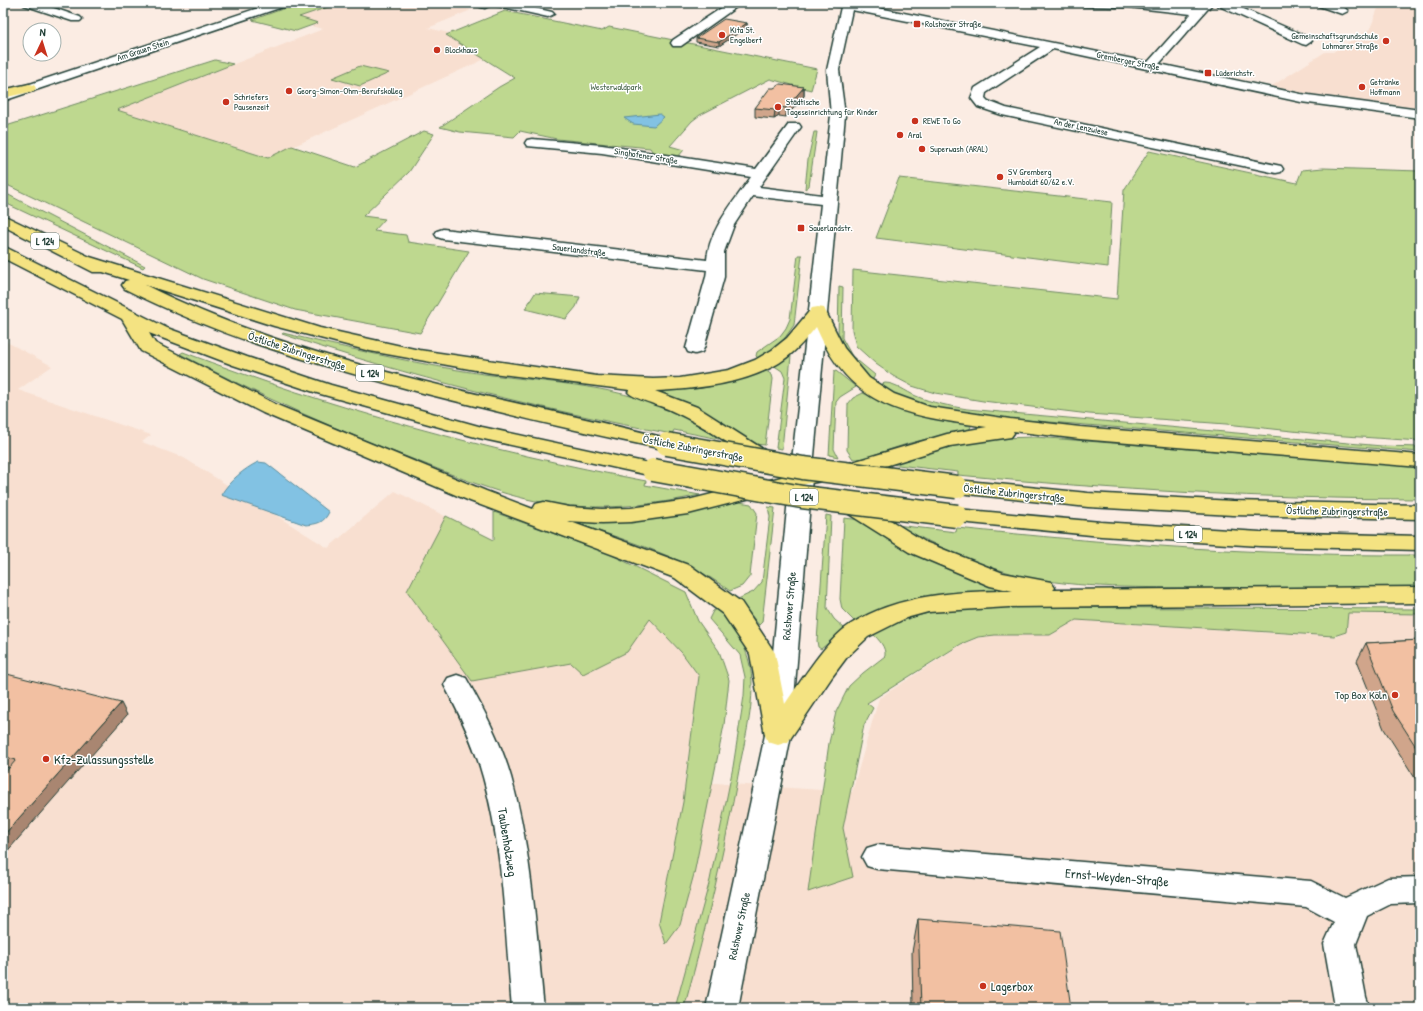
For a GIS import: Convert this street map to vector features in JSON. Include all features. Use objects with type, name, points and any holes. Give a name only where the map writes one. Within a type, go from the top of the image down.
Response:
[{"type":"highway","points":[[3,94],[29,88]]},
{"type":"highway","name":"Östliche Zubringerstraße","points":[[3,220],[86,261],[155,298],[267,342],[349,368],[498,406],[667,444],[803,468],[958,487],[1088,500],[1232,508],[1420,512]]},
{"type":"highway","name":"L 124","points":[[3,251],[161,332],[240,361],[324,389],[479,432],[653,470],[802,497],[957,516],[1101,529],[1260,539],[1420,543]]},
{"type":"highway","points":[[86,261],[258,316],[346,340],[444,361],[613,384],[682,385],[717,380],[763,364],[789,348],[818,312],[835,350],[862,382],[887,398],[926,412],[1010,425],[1080,433],[1420,461]]},
{"type":"highway","points":[[130,317],[148,347],[270,408],[478,496],[683,572],[732,608],[762,654],[778,736]]},
{"type":"highway","points":[[613,384],[662,399],[690,411],[758,455],[853,506],[917,547],[998,580],[1061,592],[1126,598]]},
{"type":"highway","points":[[478,496],[573,515],[639,515],[685,508],[734,497],[801,478],[855,468],[949,439],[989,432],[1080,433]]},
{"type":"highway","points":[[778,736],[838,651],[859,631],[898,612],[928,604],[970,601],[1126,598],[1420,595]]},
{"type":"street","points":[[28,3],[76,19]]},
{"type":"street","name":"Am Grauen Stein","points":[[3,97],[284,3]]},
{"type":"street","points":[[498,3],[514,4],[548,14]]},
{"type":"street","points":[[676,43],[736,3]]},
{"type":"street","name":"Gremberger Straße","points":[[836,3],[848,4],[1051,45],[1301,98],[1420,114]]},
{"type":"street","points":[[1083,3],[1203,7]]},
{"type":"street","points":[[1221,3],[1306,41]]},
{"type":"street","points":[[1320,3],[1342,11]]},
{"type":"street","name":"Rolshover Straße","points":[[722,1008],[778,736],[801,478],[838,105],[832,70],[848,4]]},
{"type":"street","points":[[1151,66],[1203,7]]},
{"type":"street","points":[[842,33],[861,24],[891,16],[908,17]]},
{"type":"street","name":"An der Lenzwiese","points":[[1051,45],[980,91],[978,98],[983,104],[997,109],[1276,169]]},
{"type":"street","points":[[694,348],[715,277],[716,252],[726,225],[794,127]]},
{"type":"street","name":"Singhofener Straße","points":[[532,142],[602,149],[760,174]]},
{"type":"street","points":[[749,191],[829,200]]},
{"type":"street","name":"Sauerlandstraße","points":[[443,234],[716,266]]},
{"type":"street","name":"Taubenholzweg","points":[[457,685],[477,722],[497,777],[512,849],[528,1008]]},
{"type":"street","name":"Ernst-Weyden-Straße","points":[[877,857],[1311,894],[1354,912]]},
{"type":"street","points":[[1354,1008],[1350,1001],[1340,944],[1354,912],[1388,891],[1420,890]]},
{"type":"shaded area","name":"Georg-Simon-Ohm-Berufskolleg","points":[[340,3],[440,3],[471,10],[428,28],[449,33],[446,35],[485,59],[268,158],[117,110],[323,29],[311,26],[317,23],[298,17]]},
{"type":"shaded area","points":[[1380,3],[1420,3],[1420,108],[1305,93],[1272,86],[1325,52],[1333,52],[1370,29]]},
{"type":"shaded area","points":[[3,340],[52,366],[18,390],[151,435],[142,442],[184,458],[328,548],[395,491],[650,619],[682,653],[699,676],[685,781],[852,792],[879,698],[961,645],[977,638],[994,635],[1051,635],[1076,620],[1336,637],[1346,632],[1347,613],[1420,614],[1420,1008],[3,1008]]},
{"type":"green space","points":[[299,3],[340,3],[299,17],[318,23],[296,31],[252,20]]},
{"type":"green space","name":"Westerwaldpark","points":[[505,11],[602,31],[609,27],[817,69],[811,90],[770,79],[700,115],[692,121],[670,146],[684,150],[677,158],[654,154],[650,148],[557,139],[520,131],[514,137],[460,132],[440,127],[499,87],[515,78],[446,35]]},
{"type":"green space","points":[[215,60],[233,64],[117,110],[268,158],[292,146],[355,167],[424,131],[434,134],[409,172],[363,216],[385,219],[374,231],[406,235],[408,242],[469,251],[420,333],[295,310],[203,279],[3,183],[3,127]]},
{"type":"green space","points":[[360,66],[389,73],[360,86],[332,78]]},
{"type":"green space","points":[[814,132],[817,132],[809,186],[805,189],[808,159]]},
{"type":"green space","points":[[1149,151],[1297,183],[1302,170],[1323,168],[1420,171],[1420,441],[1330,435],[1226,424],[1089,414],[983,401],[935,393],[912,386],[893,376],[876,364],[856,346],[852,330],[853,270],[1117,299],[1124,190]]},
{"type":"green space","points":[[899,178],[1112,202],[1108,267],[876,238]]},
{"type":"green space","points":[[3,192],[145,266],[143,268],[3,202]]},
{"type":"green space","points":[[798,255],[802,255],[794,325],[782,342],[759,359],[756,356],[757,352],[780,336],[790,319]]},
{"type":"green space","points":[[839,286],[843,287],[842,338],[852,356],[875,375],[873,379],[868,381],[859,374],[838,337]]},
{"type":"green space","points":[[535,293],[580,297],[576,307],[566,319],[525,309]]},
{"type":"green space","points":[[282,334],[414,362],[483,374],[587,387],[637,398],[676,413],[719,439],[674,430],[672,434],[524,403],[378,364],[330,350]]},
{"type":"green space","points":[[183,352],[296,392],[412,427],[528,456],[646,481],[645,485],[700,495],[648,504],[614,507],[562,505],[525,499],[455,476],[329,425],[239,384],[180,354]]},
{"type":"green space","points":[[788,356],[791,356],[782,449],[776,448],[785,378],[782,371],[773,365]]},
{"type":"green space","points":[[765,370],[772,375],[773,379],[765,445],[754,444],[688,404],[654,391],[697,389],[724,384]]},
{"type":"green space","points":[[836,371],[856,387],[840,397],[836,402],[834,449],[838,457],[829,455],[834,372]]},
{"type":"green space","points":[[885,383],[897,386],[928,401],[967,409],[1382,446],[1420,447],[1420,452],[1000,418],[928,407],[908,401],[876,386]]},
{"type":"green space","points":[[863,393],[902,410],[943,421],[971,426],[970,429],[910,443],[861,459],[853,459],[847,450],[848,404],[853,398]]},
{"type":"green space","points":[[1035,437],[1420,467],[1420,499],[1362,499],[1189,493],[958,475],[958,472],[889,464],[949,446],[1001,438]]},
{"type":"green space","points":[[733,501],[751,504],[757,513],[750,576],[742,586],[730,591],[711,578],[671,557],[563,519]]},
{"type":"green space","points":[[768,507],[775,508],[762,622],[759,625],[738,599],[753,592],[762,582],[770,517]]},
{"type":"green space","points":[[494,512],[610,554],[686,592],[698,621],[719,651],[729,680],[724,725],[694,874],[680,925],[666,944],[659,922],[683,802],[699,676],[682,653],[650,619],[627,652],[583,674],[571,663],[472,681],[407,591],[446,516],[494,540]]},
{"type":"green space","points":[[826,515],[831,516],[827,608],[834,619],[845,629],[821,649],[818,647],[817,641]]},
{"type":"green space","points":[[844,518],[862,520],[1018,591],[954,593],[914,599],[875,612],[855,622],[842,609],[840,599]]},
{"type":"green space","points":[[896,525],[956,532],[957,528],[1188,548],[1362,555],[1420,555],[1420,588],[1278,589],[1078,585],[1032,578],[995,569],[938,546]]},
{"type":"green space","points":[[720,607],[733,625],[747,654],[750,664],[752,686],[751,707],[728,828],[701,943],[686,1001],[683,1008],[675,1008],[710,880],[733,767],[744,696],[745,677],[740,655],[709,619],[713,611]]},
{"type":"green space","points":[[984,607],[1420,609],[1420,614],[1348,613],[1346,632],[1334,636],[1076,620],[1050,635],[995,635],[978,637],[961,644],[867,703],[873,708],[864,725],[843,828],[853,877],[808,892],[829,743],[836,712],[849,686],[885,656],[880,641],[873,634],[902,621],[927,613],[953,609]]},
{"type":"water","points":[[660,114],[664,117],[654,126],[633,124],[624,118]]},
{"type":"water","points":[[258,462],[266,463],[329,512],[325,519],[317,523],[306,525],[221,495],[237,476]]},
{"type":"building","points":[[724,19],[747,23],[719,42],[696,38]]},
{"type":"building","points":[[780,84],[804,87],[786,108],[779,107],[775,110],[755,108],[770,88],[774,88]]},
{"type":"building","points":[[1420,640],[1420,753],[1393,711],[1366,643]]},
{"type":"building","name":"Kfz-Zulassungsstelle","points":[[3,673],[121,703],[3,836],[3,775],[16,760],[3,756]]},
{"type":"building","points":[[918,919],[1060,931],[1071,1008],[921,1008]]},
{"type":"place","name":"Rolshover Straße","points":[[917,24]]},
{"type":"place","name":"Kita St. Engelbert","points":[[722,35]]},
{"type":"place","name":"Gemeinschaftsgrundschule Lohmarer Straße","points":[[1386,41]]},
{"type":"place","name":"Blockhaus","points":[[437,50]]},
{"type":"place","name":"Lüderichstr.","points":[[1208,73]]},
{"type":"place","name":"Getränke Hoffmann","points":[[1362,87]]},
{"type":"place","name":"Georg-Simon-Ohm-Berufskolleg","points":[[289,91]]},
{"type":"place","name":"Schriefers Pausenzeit","points":[[226,102]]},
{"type":"place","name":"Städtische Tageseinrichtung für Kinder","points":[[778,107]]},
{"type":"place","name":"REWE To Go","points":[[915,121]]},
{"type":"place","name":"Aral","points":[[900,135]]},
{"type":"place","name":"Superwash (ARAL)","points":[[922,149]]},
{"type":"place","name":"SV Gremberg Humboldt 60/62 e.V.","points":[[1000,177]]},
{"type":"place","name":"Sauerlandstr.","points":[[801,228]]},
{"type":"place","name":"Top Box Köln","points":[[1395,695]]},
{"type":"place","name":"Kfz-Zulassungsstelle","points":[[46,759]]},
{"type":"place","name":"Lagerbox","points":[[983,986]]}]
